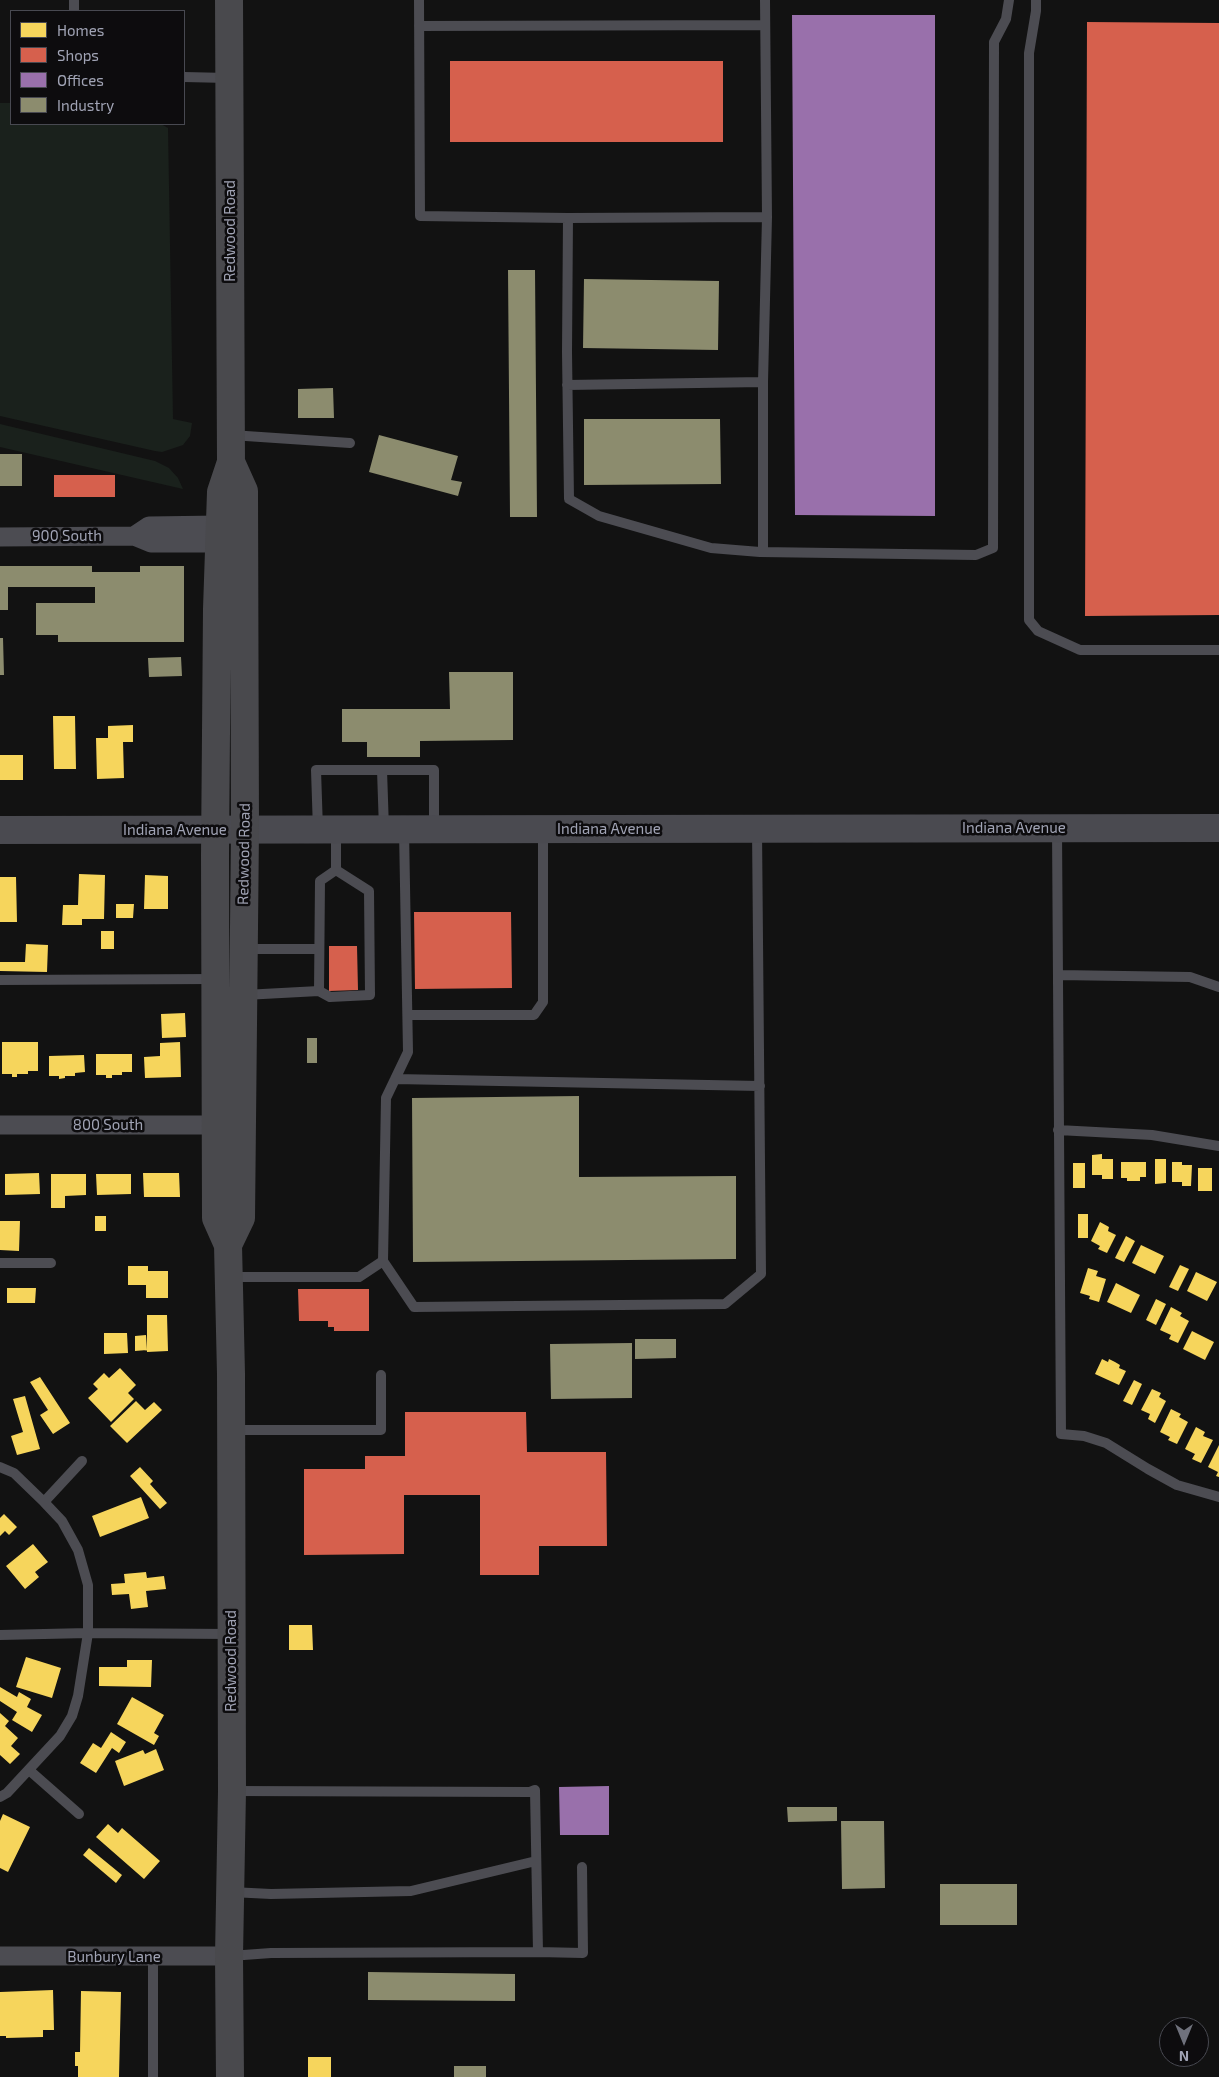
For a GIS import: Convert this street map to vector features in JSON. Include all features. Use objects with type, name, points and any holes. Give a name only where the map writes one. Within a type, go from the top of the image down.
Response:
[{"type":"main road","name":"Redwood Road","points":[[229,0],[231,462],[221,492],[219,534],[215,830],[216,1218],[228,1245],[231,1430],[232,1792],[229,1956],[230,2077]]},
{"type":"main road","name":"Redwood Road","points":[[228,1245],[241,1218],[245,830],[244,491],[231,462]]},
{"type":"street","name":"900 South","points":[[0,537],[134,536],[149,526],[219,534]]},
{"type":"street","name":"Indiana Avenue","points":[[0,830],[1219,828]]},
{"type":"street","name":"800 South","points":[[0,1125],[217,1125]]},
{"type":"street","name":"Bunbury Lane","points":[[0,1956],[229,1956]]},
{"type":"lane","points":[[419,0],[420,216],[568,218],[767,217]]},
{"type":"lane","points":[[763,552],[763,382],[767,217],[765,0]]},
{"type":"lane","points":[[568,218],[567,384],[569,499],[599,516],[711,548],[763,552],[976,555],[993,548],[994,42],[1006,19],[1010,0]]},
{"type":"lane","points":[[1036,0],[1029,52],[1029,620],[1038,631],[1080,650],[1219,650]]},
{"type":"lane","points":[[419,26],[765,25]]},
{"type":"lane","points":[[185,77],[229,78]]},
{"type":"lane","points":[[567,384],[763,382]]},
{"type":"lane","points":[[231,435],[350,443]]},
{"type":"lane","points":[[243,995],[319,991],[330,997],[370,995],[369,891],[336,870],[316,770],[434,770],[434,830]]},
{"type":"lane","points":[[382,770],[394,830],[408,1015],[408,1052],[386,1098],[383,1261],[414,1306],[725,1304],[761,1274],[757,828]]},
{"type":"lane","points":[[1057,828],[1061,1434],[1084,1436],[1106,1443],[1177,1485],[1219,1497]]},
{"type":"lane","points":[[408,1015],[534,1014],[543,1002],[543,829]]},
{"type":"lane","points":[[319,991],[320,881],[336,870]]},
{"type":"lane","points":[[244,949],[319,949]]},
{"type":"lane","points":[[1058,975],[1190,977],[1219,987]]},
{"type":"lane","points":[[0,980],[216,979]]},
{"type":"lane","points":[[395,1079],[760,1086]]},
{"type":"lane","points":[[1058,1130],[1176,1137],[1219,1146]]},
{"type":"lane","points":[[228,1277],[359,1277],[383,1261]]},
{"type":"lane","points":[[0,1263],[51,1263]]},
{"type":"lane","points":[[231,1430],[381,1430],[381,1375]]},
{"type":"lane","points":[[44,1502],[82,1461]]},
{"type":"lane","points":[[0,1467],[14,1473],[62,1521],[78,1550],[88,1585],[88,1633],[78,1696],[72,1716],[60,1736],[7,1793],[0,1797]]},
{"type":"lane","points":[[0,1634],[231,1634]]},
{"type":"lane","points":[[29,1770],[79,1814]]},
{"type":"lane","points":[[232,1792],[530,1792],[535,1790],[538,1952]]},
{"type":"lane","points":[[230,1892],[271,1894],[411,1892],[536,1862]]},
{"type":"lane","points":[[229,1956],[281,1953],[583,1953],[582,1867]]},
{"type":"lane","points":[[153,1957],[153,2077]]},
{"type":"shaded area","points":[[0,103],[10,103],[10,125],[163,125],[168,128],[173,419],[192,423],[190,436],[183,445],[162,452],[0,416]]},
{"type":"shaded area","points":[[0,424],[155,461],[169,468],[178,478],[183,489],[0,447]]},
{"type":"building: Homes","points":[[53,716],[75,716],[76,769],[54,769]]},
{"type":"building: Homes","points":[[133,725],[133,742],[123,742],[124,778],[97,779],[96,738],[108,738],[108,726]]},
{"type":"building: Homes","points":[[0,755],[23,755],[23,780],[0,780]]},
{"type":"building: Homes","points":[[79,874],[105,875],[104,919],[82,919],[82,925],[62,925],[63,905],[78,905]]},
{"type":"building: Homes","points":[[145,875],[168,876],[168,909],[144,909]]},
{"type":"building: Homes","points":[[0,877],[16,877],[17,922],[0,922]]},
{"type":"building: Homes","points":[[116,904],[134,904],[133,918],[116,918]]},
{"type":"building: Homes","points":[[101,931],[114,931],[114,949],[101,949]]},
{"type":"building: Homes","points":[[26,944],[48,945],[47,972],[0,971],[0,962],[25,962]]},
{"type":"building: Homes","points":[[185,1013],[186,1037],[162,1038],[161,1014]]},
{"type":"building: Homes","points":[[2,1042],[38,1042],[38,1071],[28,1071],[28,1074],[17,1074],[17,1077],[12,1077],[12,1074],[2,1074]]},
{"type":"building: Homes","points":[[180,1042],[181,1077],[145,1078],[144,1057],[160,1056],[160,1043]]},
{"type":"building: Homes","points":[[96,1054],[132,1054],[132,1072],[112,1075],[112,1078],[106,1078],[106,1075],[96,1075]]},
{"type":"building: Homes","points":[[84,1055],[85,1072],[75,1073],[75,1076],[65,1076],[65,1078],[59,1079],[59,1076],[49,1076],[49,1056]]},
{"type":"building: Homes","points":[[1102,1154],[1102,1159],[1113,1159],[1113,1179],[1102,1179],[1102,1175],[1092,1175],[1092,1155]]},
{"type":"building: Homes","points":[[1155,1159],[1166,1159],[1166,1183],[1155,1184]]},
{"type":"building: Homes","points":[[1121,1162],[1146,1162],[1146,1177],[1140,1177],[1140,1181],[1127,1181],[1127,1178],[1121,1178]]},
{"type":"building: Homes","points":[[1172,1162],[1192,1165],[1191,1186],[1182,1186],[1182,1182],[1172,1182]]},
{"type":"building: Homes","points":[[1073,1163],[1085,1163],[1085,1188],[1073,1188]]},
{"type":"building: Homes","points":[[1198,1168],[1212,1168],[1212,1191],[1198,1191]]},
{"type":"building: Homes","points":[[39,1173],[40,1194],[5,1195],[5,1174]]},
{"type":"building: Homes","points":[[143,1173],[179,1173],[180,1197],[144,1197]]},
{"type":"building: Homes","points":[[51,1174],[86,1174],[86,1195],[65,1196],[65,1208],[51,1208]]},
{"type":"building: Homes","points":[[96,1174],[131,1174],[131,1194],[97,1195]]},
{"type":"building: Homes","points":[[1078,1214],[1088,1214],[1088,1238],[1078,1238]]},
{"type":"building: Homes","points":[[95,1216],[106,1216],[106,1231],[95,1231]]},
{"type":"building: Homes","points":[[0,1221],[20,1221],[19,1251],[0,1250]]},
{"type":"building: Homes","points":[[1100,1222],[1109,1227],[1108,1231],[1116,1235],[1107,1253],[1098,1249],[1100,1246],[1091,1241]]},
{"type":"building: Homes","points":[[1126,1236],[1135,1241],[1124,1262],[1115,1258]]},
{"type":"building: Homes","points":[[1141,1245],[1164,1256],[1155,1274],[1132,1263]]},
{"type":"building: Homes","points":[[1180,1265],[1189,1269],[1178,1291],[1169,1287]]},
{"type":"building: Homes","points":[[128,1266],[148,1266],[148,1271],[168,1271],[168,1298],[146,1298],[146,1285],[128,1285]]},
{"type":"building: Homes","points":[[1088,1268],[1098,1271],[1096,1276],[1106,1279],[1099,1302],[1089,1299],[1090,1296],[1080,1293]]},
{"type":"building: Homes","points":[[1196,1272],[1217,1282],[1207,1301],[1187,1291]]},
{"type":"building: Homes","points":[[1116,1283],[1140,1295],[1131,1313],[1107,1302]]},
{"type":"building: Homes","points":[[7,1288],[36,1288],[35,1303],[7,1303]]},
{"type":"building: Homes","points":[[1156,1299],[1166,1304],[1156,1325],[1146,1320]]},
{"type":"building: Homes","points":[[1171,1307],[1182,1313],[1180,1316],[1189,1321],[1178,1343],[1169,1339],[1171,1335],[1160,1330]]},
{"type":"building: Homes","points":[[147,1315],[167,1315],[168,1351],[147,1352]]},
{"type":"building: Homes","points":[[1192,1331],[1214,1342],[1205,1360],[1183,1349]]},
{"type":"building: Homes","points":[[104,1333],[127,1333],[128,1353],[104,1354]]},
{"type":"building: Homes","points":[[146,1335],[147,1350],[135,1351],[135,1336]]},
{"type":"building: Homes","points":[[1102,1359],[1108,1362],[1109,1359],[1115,1362],[1120,1365],[1119,1368],[1126,1371],[1119,1385],[1095,1374]]},
{"type":"building: Homes","points":[[120,1368],[136,1385],[128,1393],[134,1399],[111,1422],[88,1398],[98,1389],[93,1384],[104,1373],[109,1378]]},
{"type":"building: Homes","points":[[40,1377],[70,1423],[53,1434],[40,1415],[48,1410],[30,1382]]},
{"type":"building: Homes","points":[[1134,1380],[1142,1384],[1132,1405],[1123,1401]]},
{"type":"building: Homes","points":[[1152,1389],[1161,1393],[1159,1397],[1166,1401],[1155,1423],[1148,1419],[1150,1414],[1141,1410]]},
{"type":"building: Homes","points":[[25,1396],[40,1449],[17,1455],[11,1436],[23,1432],[13,1399]]},
{"type":"building: Homes","points":[[136,1401],[145,1410],[154,1402],[162,1410],[127,1443],[110,1426]]},
{"type":"building: Homes","points":[[1171,1409],[1181,1414],[1179,1417],[1188,1422],[1177,1444],[1168,1440],[1170,1437],[1160,1432]]},
{"type":"building: Homes","points":[[1196,1427],[1205,1432],[1203,1436],[1213,1440],[1201,1463],[1192,1459],[1195,1454],[1185,1449]]},
{"type":"building: Homes","points":[[1219,1445],[1219,1477],[1216,1476],[1218,1472],[1208,1467]]},
{"type":"building: Homes","points":[[140,1467],[153,1481],[150,1484],[167,1503],[160,1509],[130,1476]]},
{"type":"building: Homes","points":[[141,1497],[149,1518],[100,1537],[92,1516]]},
{"type":"building: Homes","points":[[4,1514],[17,1527],[9,1535],[5,1531],[0,1536],[0,1518]]},
{"type":"building: Homes","points":[[33,1544],[48,1562],[35,1572],[39,1577],[25,1589],[6,1566]]},
{"type":"building: Homes","points":[[146,1572],[147,1578],[164,1576],[166,1589],[146,1591],[148,1607],[131,1609],[129,1594],[112,1595],[111,1584],[125,1583],[124,1574]]},
{"type":"building: Homes","points":[[289,1625],[312,1625],[313,1650],[289,1650]]},
{"type":"building: Homes","points":[[26,1657],[61,1668],[52,1698],[16,1687]]},
{"type":"building: Homes","points":[[127,1660],[152,1660],[151,1687],[99,1686],[99,1667],[127,1667]]},
{"type":"building: Homes","points":[[0,1687],[17,1697],[19,1692],[31,1699],[27,1707],[42,1715],[32,1732],[12,1720],[17,1712],[0,1701]]},
{"type":"building: Homes","points":[[132,1697],[164,1715],[154,1733],[159,1736],[154,1745],[117,1724]]},
{"type":"building: Homes","points":[[0,1713],[9,1721],[5,1726],[18,1738],[11,1746],[20,1754],[10,1764],[0,1755]]},
{"type":"building: Homes","points":[[111,1732],[126,1742],[119,1753],[112,1748],[96,1773],[80,1763],[93,1743],[101,1748]]},
{"type":"building: Homes","points":[[156,1749],[164,1770],[124,1786],[115,1761],[143,1750],[145,1754]]},
{"type":"building: Homes","points":[[3,1814],[30,1827],[8,1872],[0,1868],[0,1821]]},
{"type":"building: Homes","points":[[108,1824],[118,1833],[122,1828],[160,1861],[144,1879],[96,1837]]},
{"type":"building: Homes","points":[[89,1848],[122,1875],[116,1883],[83,1855]]},
{"type":"building: Homes","points":[[53,1990],[54,2030],[43,2030],[43,2037],[6,2038],[6,2036],[0,2036],[0,1992]]},
{"type":"building: Homes","points":[[81,1991],[121,1992],[119,2077],[78,2077],[78,2066],[75,2066],[75,2052],[80,2052]]},
{"type":"building: Homes","points":[[308,2057],[331,2057],[331,2077],[308,2077]]},
{"type":"building: Shops","points":[[1087,22],[1219,23],[1219,615],[1085,616]]},
{"type":"building: Shops","points":[[450,61],[723,61],[723,142],[450,142]]},
{"type":"building: Shops","points":[[54,475],[115,475],[115,497],[54,497]]},
{"type":"building: Shops","points":[[414,912],[511,912],[512,988],[415,989]]},
{"type":"building: Shops","points":[[329,946],[357,946],[358,990],[329,991]]},
{"type":"building: Shops","points":[[298,1289],[369,1289],[369,1331],[334,1331],[334,1327],[328,1327],[328,1321],[299,1321]]},
{"type":"building: Shops","points":[[405,1412],[526,1412],[527,1452],[606,1452],[607,1546],[539,1546],[539,1575],[480,1575],[480,1495],[404,1495],[404,1554],[304,1555],[304,1469],[365,1469],[365,1456],[405,1456]]},
{"type":"building: Offices","points":[[792,15],[935,15],[935,516],[795,515]]},
{"type":"building: Offices","points":[[609,1786],[609,1835],[560,1835],[559,1787]]},
{"type":"building: Industry","points":[[508,270],[535,270],[537,517],[510,517]]},
{"type":"building: Industry","points":[[584,279],[719,281],[718,350],[583,348]]},
{"type":"building: Industry","points":[[333,388],[334,418],[298,418],[298,389]]},
{"type":"building: Industry","points":[[584,419],[720,419],[721,484],[584,485]]},
{"type":"building: Industry","points":[[379,435],[458,456],[451,480],[462,482],[458,496],[369,472]]},
{"type":"building: Industry","points":[[0,454],[22,454],[22,486],[0,486]]},
{"type":"building: Industry","points":[[0,566],[92,566],[92,572],[140,572],[140,566],[184,566],[184,642],[58,642],[58,635],[36,635],[36,603],[95,603],[95,587],[8,587],[8,610],[0,610]]},
{"type":"building: Industry","points":[[0,638],[3,638],[4,675],[0,675]]},
{"type":"building: Industry","points":[[181,657],[182,676],[149,677],[148,658]]},
{"type":"building: Industry","points":[[449,672],[513,672],[513,740],[420,741],[420,757],[367,757],[367,742],[342,742],[342,709],[450,709]]},
{"type":"building: Industry","points":[[307,1038],[317,1038],[317,1063],[307,1063]]},
{"type":"building: Industry","points":[[579,1096],[579,1177],[736,1176],[736,1259],[413,1262],[412,1098]]},
{"type":"building: Industry","points":[[635,1339],[676,1339],[676,1358],[635,1359]]},
{"type":"building: Industry","points":[[632,1343],[632,1398],[551,1399],[550,1344]]},
{"type":"building: Industry","points":[[787,1807],[837,1807],[837,1821],[788,1822]]},
{"type":"building: Industry","points":[[841,1821],[884,1821],[885,1888],[842,1889]]},
{"type":"building: Industry","points":[[940,1884],[1017,1884],[1017,1925],[940,1925]]},
{"type":"building: Industry","points":[[368,1972],[515,1974],[515,2001],[368,2000]]},
{"type":"building: Industry","points":[[454,2066],[486,2066],[486,2077],[454,2077]]}]
